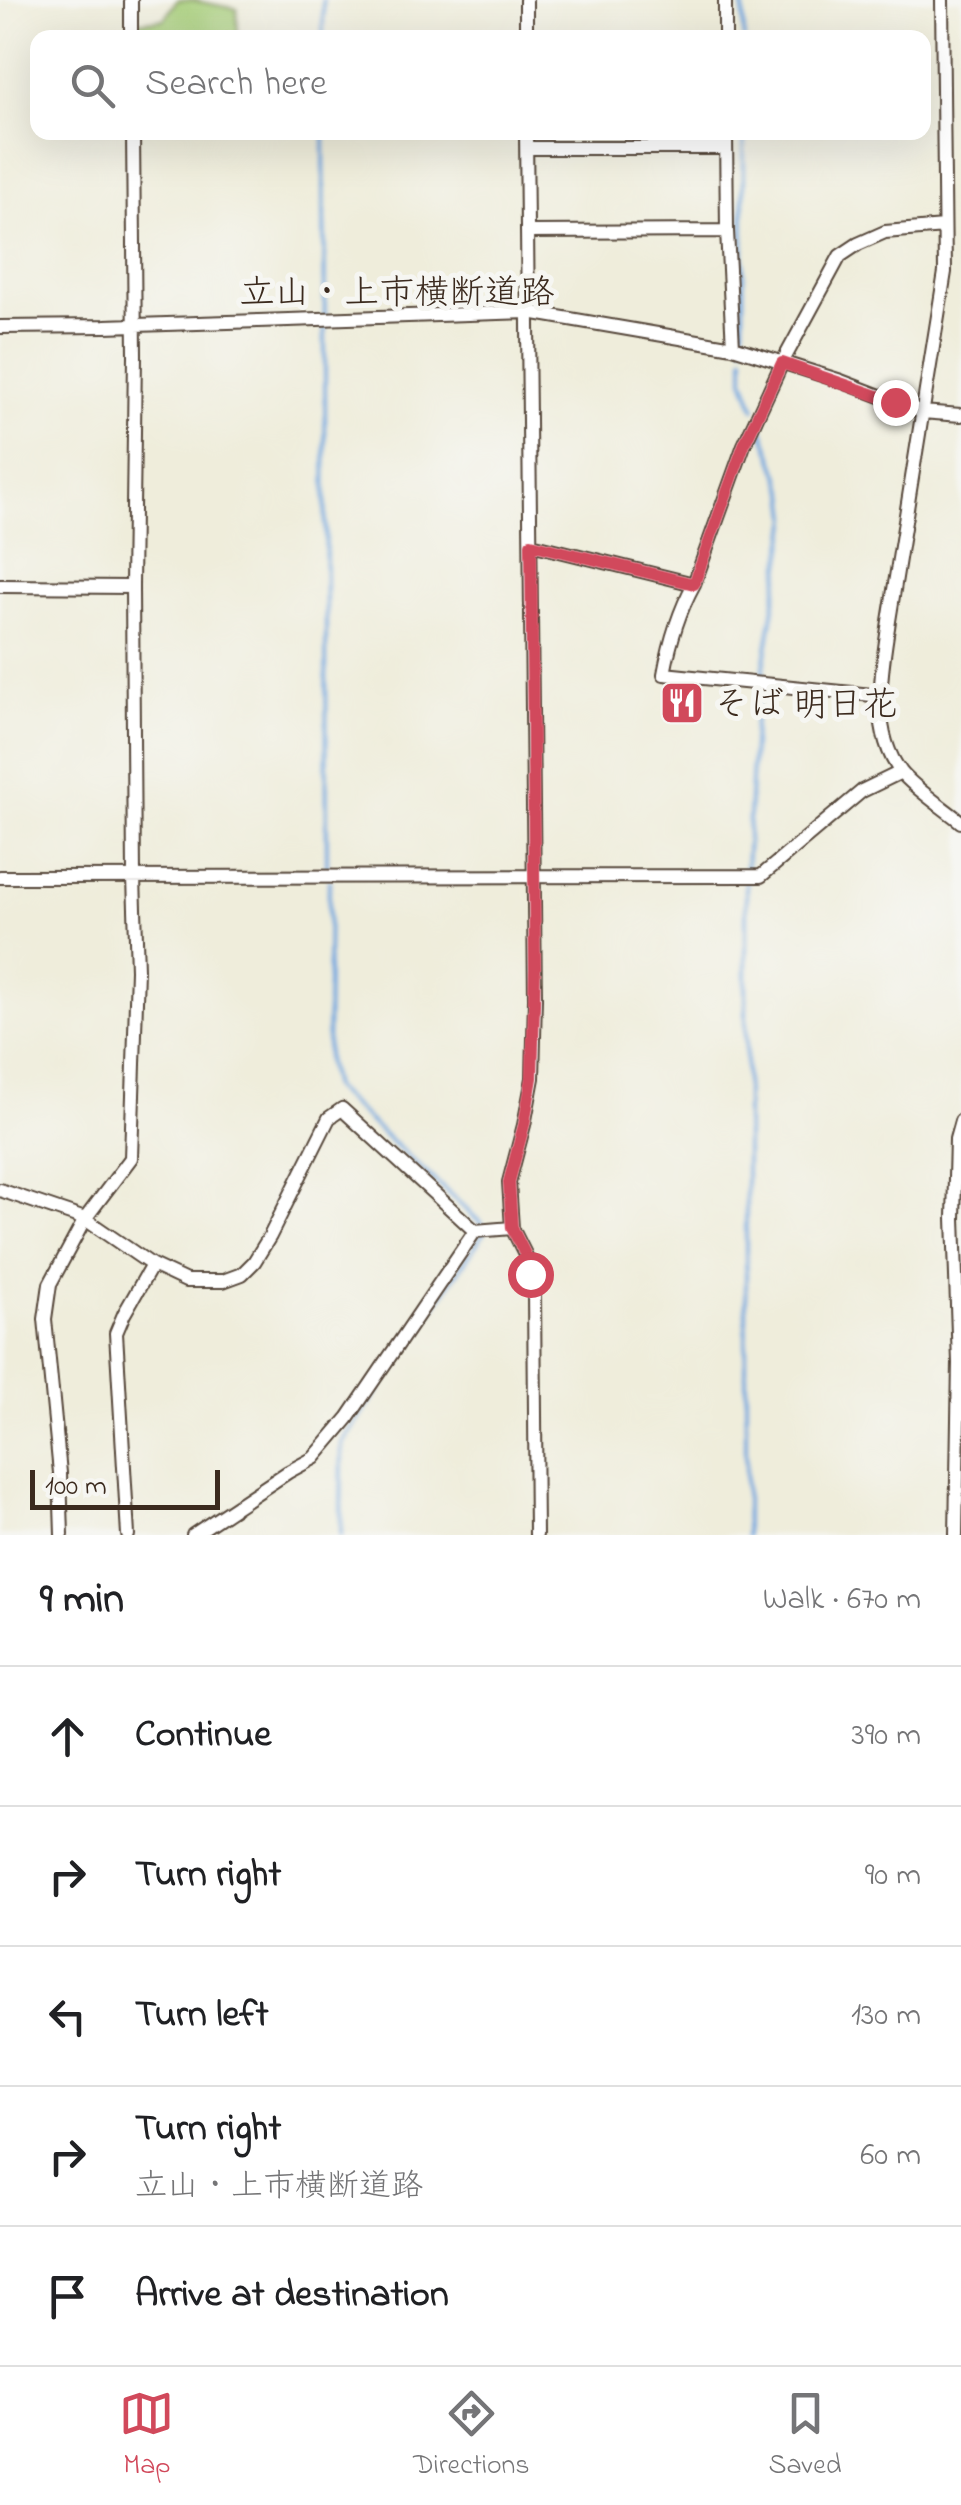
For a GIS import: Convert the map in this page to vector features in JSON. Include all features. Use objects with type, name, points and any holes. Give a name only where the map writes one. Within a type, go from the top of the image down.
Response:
[{"type":"street","points":[[131,0],[131,30]]},
{"type":"street","points":[[526,0],[526,30]]},
{"type":"street","points":[[724,0],[726,30]]},
{"type":"street","points":[[942,0],[945,272],[886,638],[882,720],[885,740],[902,772],[961,822]]},
{"type":"street","points":[[943,137],[961,137]]},
{"type":"street","points":[[62,1535],[45,1319],[50,1284],[85,1220],[131,1158],[137,970],[132,140]]},
{"type":"street","points":[[526,140],[534,876],[532,1078],[509,1182],[512,1228],[525,1254],[534,1294],[536,1535]]},
{"type":"street","points":[[726,140],[726,231],[734,347]]},
{"type":"street","points":[[526,148],[726,148]]},
{"type":"street","points":[[882,696],[664,674],[680,610],[694,584],[744,445],[782,363],[840,256],[885,232],[944,226]]},
{"type":"street","points":[[527,232],[726,231]]},
{"type":"street","name":"立山・上市横断道路","points":[[0,326],[529,312],[734,347],[922,412],[961,416]]},
{"type":"street","points":[[531,544],[694,584]]},
{"type":"street","points":[[0,586],[132,587]]},
{"type":"street","points":[[0,877],[760,876],[862,791],[902,772]]},
{"type":"street","points":[[0,1190],[85,1220],[152,1266],[186,1281],[223,1281],[242,1274],[254,1262],[330,1118],[342,1109],[474,1231],[512,1228]]},
{"type":"street","points":[[956,1535],[960,1362],[954,1218],[956,1139],[961,1121]]},
{"type":"street","points":[[193,1535],[314,1458],[348,1418],[474,1231]]},
{"type":"street","points":[[128,1535],[116,1333],[152,1266]]},
{"type":"green space","points":[[177,0],[192,0],[237,9],[238,30],[137,30],[137,22],[164,19]]},
{"type":"waterway","points":[[323,0],[323,30]]},
{"type":"waterway","points":[[743,0],[744,30]]},
{"type":"waterway","points":[[324,140],[327,871]]},
{"type":"waterway","points":[[743,346],[744,140]]},
{"type":"waterway","points":[[744,356],[744,379],[755,409]]},
{"type":"waterway","points":[[746,870],[754,726],[789,517],[786,493],[760,423]]},
{"type":"waterway","points":[[746,880],[746,1535]]},
{"type":"waterway","points":[[329,881],[327,1059],[333,1088],[482,1224]]},
{"type":"waterway","points":[[341,1535],[342,1443],[484,1233]]},
{"type":"place","name":"そば 明日花","points":[[682,703]]},
{"type":"route","points":[[530,1274],[512,1228],[509,1182],[532,1078],[535,968],[531,544],[694,584],[744,445],[782,363],[895,402]]}]
